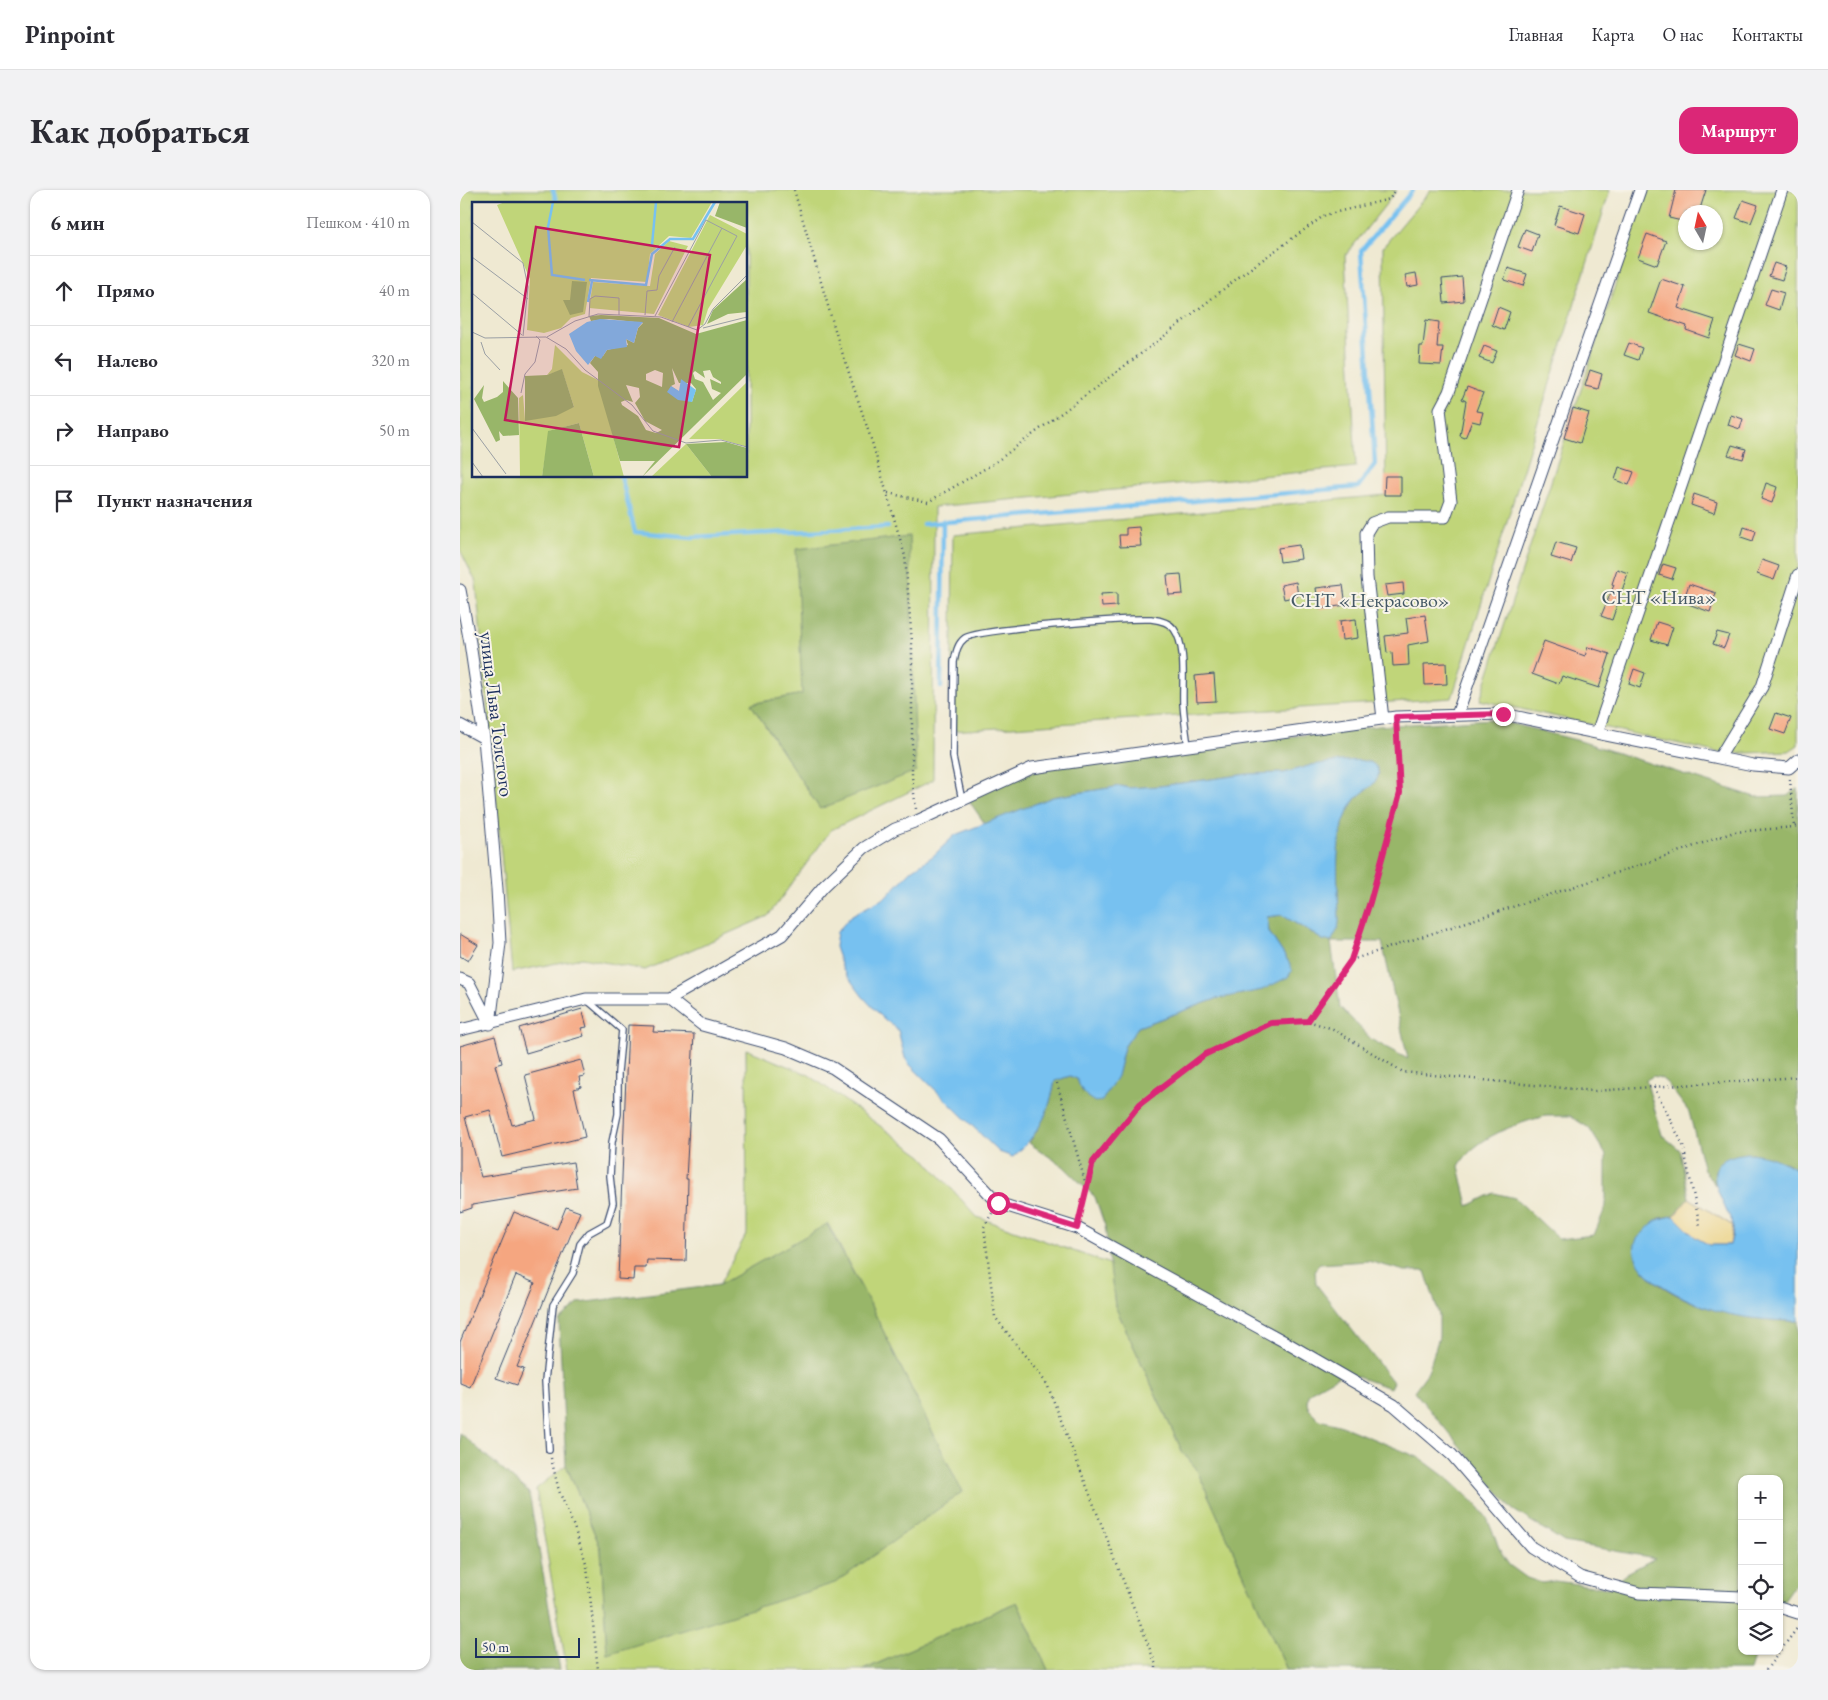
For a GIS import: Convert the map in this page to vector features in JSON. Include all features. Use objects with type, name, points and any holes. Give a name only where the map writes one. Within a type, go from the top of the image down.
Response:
[{"type":"street","points":[[1383,719],[1367,577],[1366,533],[1372,523],[1388,517],[1444,517],[1450,501],[1440,409],[1449,392],[1518,190]]},
{"type":"street","points":[[1457,715],[1640,190]]},
{"type":"street","points":[[1597,733],[1782,190]]},
{"type":"street","points":[[1719,758],[1762,687],[1798,575]]},
{"type":"street","name":"улица Льва Толстого","points":[[460,590],[484,738],[500,943],[490,1024]]},
{"type":"street","points":[[460,1030],[586,999],[669,999],[782,935],[824,886],[864,848],[895,829],[917,821],[1032,768],[1396,717],[1503,714],[1753,765],[1795,764]]},
{"type":"street","points":[[460,725],[484,738]]},
{"type":"street","points":[[460,978],[469,983],[490,1024]]},
{"type":"street","points":[[669,999],[702,1024],[786,1048],[833,1068],[939,1139],[998,1203],[1077,1228],[1285,1342],[1394,1405],[1452,1455],[1531,1547],[1580,1577],[1639,1593],[1738,1597]]},
{"type":"street","points":[[1783,1608],[1798,1613]]},
{"type":"lane","points":[[962,800],[953,757],[954,662],[956,648],[965,637],[983,632],[1150,619],[1165,621],[1174,629],[1182,655],[1188,746]]},
{"type":"lane","points":[[549,1450],[545,1381],[553,1305],[573,1273],[580,1244],[589,1233],[607,1223],[613,1203],[610,1176],[612,1142],[618,1114],[618,1072],[622,1030],[586,999]]},
{"type":"path","points":[[794,190],[838,340],[888,493],[906,566],[912,642],[912,778],[917,821]]},
{"type":"path","points":[[888,493],[928,502],[993,464],[1158,342],[1244,273],[1325,215],[1390,198],[1394,190]]},
{"type":"path","points":[[1308,1021],[1351,960],[1370,902],[1400,793],[1396,717]]},
{"type":"path","points":[[1794,827],[1795,764]]},
{"type":"path","points":[[1351,960],[1652,861],[1734,832],[1794,827],[1798,825]]},
{"type":"path","points":[[1077,1228],[1093,1162],[1140,1104],[1204,1055],[1271,1023],[1308,1021],[1333,1028],[1403,1072],[1594,1091],[1798,1078]]},
{"type":"path","points":[[1057,1083],[1087,1187]]},
{"type":"path","points":[[1654,1087],[1683,1145],[1700,1226]]},
{"type":"path","points":[[998,1203],[984,1227],[995,1317],[1047,1384],[1156,1665],[1156,1670]]},
{"type":"path","points":[[549,1450],[559,1491],[574,1527],[587,1567],[598,1670]]},
{"type":"path","points":[[1766,1670],[1798,1627]]},
{"type":"green space","points":[[460,190],[1397,190],[1345,256],[1356,467],[934,507],[933,780],[831,830],[768,916],[645,970],[582,958],[512,972],[476,582],[460,550]],"holes":[[[802,695],[820,809],[751,704]]]},
{"type":"green space","name":"СНТ «Некрасово»","points":[[1431,190],[1610,190],[1452,698],[951,731],[953,535],[1386,495],[1383,247]]},
{"type":"green space","name":"СНТ «Нива»","points":[[1646,190],[1798,190],[1798,745],[1789,751],[1725,754],[1480,700]]},
{"type":"green space","points":[[909,536],[916,771],[820,809],[751,704],[802,694],[796,549]]},
{"type":"green space","points":[[1493,719],[1580,741],[1755,797],[1787,796],[1798,788],[1798,1170],[1785,1162],[1715,1170],[1715,1185],[1704,1170],[1689,1112],[1661,1078],[1653,1076],[1646,1080],[1662,1135],[1680,1150],[1689,1198],[1674,1216],[1659,1218],[1642,1269],[1674,1293],[1708,1308],[1763,1319],[1798,1321],[1798,1580],[1783,1601],[1783,1475],[1738,1475],[1738,1655],[1755,1655],[1750,1670],[1287,1670],[1196,1468],[1183,1453],[1115,1306],[1105,1226],[1095,1197],[1063,1166],[1029,1143],[1046,1113],[1055,1081],[1070,1076],[1077,1079],[1083,1093],[1117,1076],[1124,1047],[1138,1027],[1216,999],[1262,990],[1290,964],[1269,932],[1267,917],[1282,915],[1323,940],[1338,929],[1337,858],[1341,830],[1353,803],[1358,796],[1374,783],[1379,773],[1377,767],[1370,762],[1312,765],[1284,773],[1248,774],[1160,786],[1129,788],[1121,786],[1053,797],[985,824],[965,795],[1049,766],[1378,726]],"holes":[[[1331,942],[1382,942],[1408,1059],[1372,1040],[1340,1007]],[[1546,1116],[1570,1116],[1589,1128],[1606,1155],[1606,1206],[1594,1235],[1559,1239],[1515,1198],[1494,1193],[1468,1206],[1459,1166],[1466,1156],[1475,1147],[1497,1133]],[[1368,1261],[1405,1271],[1425,1271],[1439,1315],[1439,1337],[1428,1372],[1414,1391],[1512,1509],[1564,1542],[1655,1558],[1627,1573],[1608,1588],[1555,1581],[1542,1583],[1527,1578],[1509,1565],[1501,1553],[1487,1518],[1479,1507],[1451,1481],[1420,1458],[1342,1426],[1320,1420],[1309,1409],[1307,1403],[1308,1395],[1313,1390],[1340,1375],[1355,1376],[1390,1388],[1393,1382],[1316,1284],[1315,1269],[1320,1264]]]},
{"type":"green space","points":[[746,1049],[809,1075],[922,1156],[977,1217],[1110,1264],[1115,1306],[1183,1453],[1196,1468],[1287,1670],[1048,1670],[1017,1602],[863,1670],[567,1670],[536,1489],[566,1465],[601,1549],[607,1654],[962,1492],[870,1304],[828,1224],[719,1285],[747,1233]]},
{"type":"green space","points":[[827,1224],[870,1304],[962,1492],[835,1583],[607,1654],[601,1549],[566,1465],[559,1321],[579,1303],[719,1285]]},
{"type":"green space","points":[[460,1433],[529,1493],[560,1670],[460,1670]]},
{"type":"green space","points":[[1017,1602],[1048,1670],[863,1670]]},
{"type":"sand","points":[[1689,1198],[1733,1226],[1730,1245],[1709,1245],[1695,1237],[1674,1216]]},
{"type":"water","points":[[1357,760],[1368,762],[1376,767],[1378,775],[1374,783],[1355,799],[1343,824],[1338,852],[1339,922],[1338,929],[1331,942],[1323,940],[1282,915],[1267,917],[1269,932],[1290,964],[1292,970],[1288,977],[1262,990],[1216,999],[1138,1027],[1124,1047],[1117,1076],[1102,1101],[1095,1102],[1088,1097],[1077,1079],[1070,1076],[1055,1081],[1042,1123],[1030,1140],[1013,1157],[999,1152],[910,1065],[905,1058],[898,1030],[882,1017],[863,997],[843,970],[835,947],[837,932],[852,915],[886,897],[912,870],[933,856],[955,835],[1053,797],[1121,786],[1129,788],[1160,786],[1248,774],[1284,773],[1312,765]]},
{"type":"water","points":[[1747,1153],[1773,1158],[1798,1170],[1798,1321],[1772,1320],[1729,1314],[1684,1298],[1652,1278],[1640,1266],[1635,1253],[1637,1239],[1651,1224],[1674,1216],[1695,1237],[1709,1245],[1730,1245],[1733,1224],[1718,1191],[1715,1173],[1717,1166],[1723,1160]]},
{"type":"building","points":[[1676,190],[1706,190],[1701,205],[1678,205],[1678,220],[1669,218]]},
{"type":"building","points":[[1743,200],[1758,205],[1751,223],[1736,218]]},
{"type":"building","points":[[1560,206],[1585,214],[1579,233],[1554,225]]},
{"type":"building","points":[[1525,229],[1538,234],[1532,252],[1518,247]]},
{"type":"building","points":[[1647,234],[1666,241],[1657,265],[1638,258]]},
{"type":"building","points":[[1774,263],[1786,267],[1782,280],[1769,276]]},
{"type":"building","points":[[1508,268],[1527,274],[1523,286],[1504,280]]},
{"type":"building","points":[[1416,273],[1418,285],[1407,287],[1405,275]]},
{"type":"building","points":[[1462,277],[1464,301],[1444,303],[1442,279]]},
{"type":"building","points":[[1661,279],[1685,287],[1678,308],[1715,320],[1709,338],[1686,330],[1687,326],[1649,313]]},
{"type":"building","points":[[1771,289],[1784,293],[1779,310],[1765,305]]},
{"type":"building","points":[[1498,307],[1510,312],[1504,330],[1492,325]]},
{"type":"building","points":[[1426,320],[1439,322],[1437,347],[1443,347],[1441,365],[1419,364],[1420,346],[1423,346]]},
{"type":"building","points":[[1629,343],[1642,348],[1638,360],[1624,355]]},
{"type":"building","points":[[1739,344],[1755,349],[1751,361],[1735,355]]},
{"type":"building","points":[[1484,346],[1497,351],[1492,363],[1479,358]]},
{"type":"building","points":[[1590,370],[1602,374],[1598,389],[1585,386]]},
{"type":"building","points":[[1467,387],[1483,393],[1476,411],[1483,412],[1480,423],[1472,421],[1465,438],[1460,436],[1466,401],[1462,399]]},
{"type":"building","points":[[1573,408],[1589,413],[1580,443],[1564,438]]},
{"type":"building","points":[[1731,415],[1743,419],[1740,429],[1728,425]]},
{"type":"building","points":[[1732,445],[1746,449],[1743,459],[1728,455]]},
{"type":"building","points":[[1619,467],[1634,472],[1629,485],[1615,480]]},
{"type":"building","points":[[1385,476],[1401,476],[1401,495],[1384,495]]},
{"type":"building","points":[[1766,483],[1777,487],[1772,503],[1761,499]]},
{"type":"building","points":[[1694,494],[1717,502],[1714,513],[1691,505]]},
{"type":"building","points":[[1139,527],[1141,546],[1120,547],[1119,535],[1126,535],[1126,528]]},
{"type":"building","points":[[1744,527],[1756,531],[1753,541],[1741,537]]},
{"type":"building","points":[[1556,542],[1576,548],[1571,563],[1551,557]]},
{"type":"building","points":[[1299,545],[1301,559],[1280,562],[1278,548]]},
{"type":"building","points":[[1762,560],[1779,566],[1774,580],[1757,574]]},
{"type":"building","points":[[1663,564],[1676,568],[1672,579],[1659,575]]},
{"type":"building","points":[[1617,569],[1628,573],[1612,620],[1601,616],[1614,585],[1612,584]]},
{"type":"building","points":[[1181,574],[1183,594],[1169,595],[1167,575]]},
{"type":"building","points":[[1296,582],[1298,596],[1284,599],[1281,585]]},
{"type":"building","points":[[1403,583],[1404,594],[1387,596],[1385,585]]},
{"type":"building","points":[[1689,584],[1716,593],[1710,612],[1683,602]]},
{"type":"building","points":[[1343,585],[1346,605],[1319,609],[1316,588]]},
{"type":"building","points":[[1117,593],[1117,606],[1102,607],[1101,594]]},
{"type":"building","points":[[1425,615],[1429,641],[1408,645],[1409,665],[1393,666],[1392,652],[1387,653],[1385,636],[1408,633],[1406,618]]},
{"type":"building","points":[[1356,619],[1358,638],[1342,640],[1340,621]]},
{"type":"building","points":[[1657,622],[1673,627],[1667,645],[1651,640]]},
{"type":"building","points":[[1717,632],[1729,635],[1724,648],[1713,644]]},
{"type":"building","points":[[1544,641],[1585,656],[1588,647],[1610,654],[1599,688],[1562,676],[1559,684],[1532,674]]},
{"type":"building","points":[[1446,663],[1447,684],[1425,685],[1424,664]]},
{"type":"building","points":[[1634,669],[1645,673],[1640,688],[1629,684]]},
{"type":"building","points":[[1214,674],[1216,701],[1197,702],[1195,676]]},
{"type":"building","points":[[1776,713],[1791,718],[1785,734],[1770,729]]},
{"type":"building","points":[[460,934],[478,945],[468,961],[460,956]]},
{"type":"building","points":[[582,1009],[587,1027],[581,1028],[584,1036],[526,1053],[519,1028]]},
{"type":"building","points":[[628,1025],[654,1026],[653,1032],[694,1034],[686,1179],[688,1179],[686,1261],[647,1260],[646,1268],[634,1268],[633,1280],[618,1279]]},
{"type":"building","points":[[495,1036],[502,1063],[495,1065],[512,1125],[536,1119],[525,1075],[581,1060],[585,1076],[579,1077],[581,1087],[574,1089],[585,1137],[502,1157],[490,1110],[465,1117],[481,1177],[573,1162],[577,1188],[472,1205],[472,1208],[460,1212],[460,1046]]},
{"type":"building","points":[[566,1207],[580,1212],[517,1367],[524,1369],[517,1385],[496,1378],[535,1283],[516,1275],[470,1387],[460,1383],[460,1342],[514,1212],[557,1229]]},
{"type":"waterway","points":[[553,190],[556,202]]},
{"type":"waterway","points":[[923,524],[1358,487],[1375,464],[1361,251],[1413,190]]},
{"type":"waterway","points":[[622,478],[635,532],[692,537],[888,527]]},
{"type":"waterway","points":[[941,687],[943,521]]},
{"type":"route","points":[[998,1203],[1077,1228],[1093,1162],[1140,1104],[1204,1055],[1271,1023],[1308,1021],[1351,960],[1370,902],[1400,793],[1396,717],[1503,714]]}]
